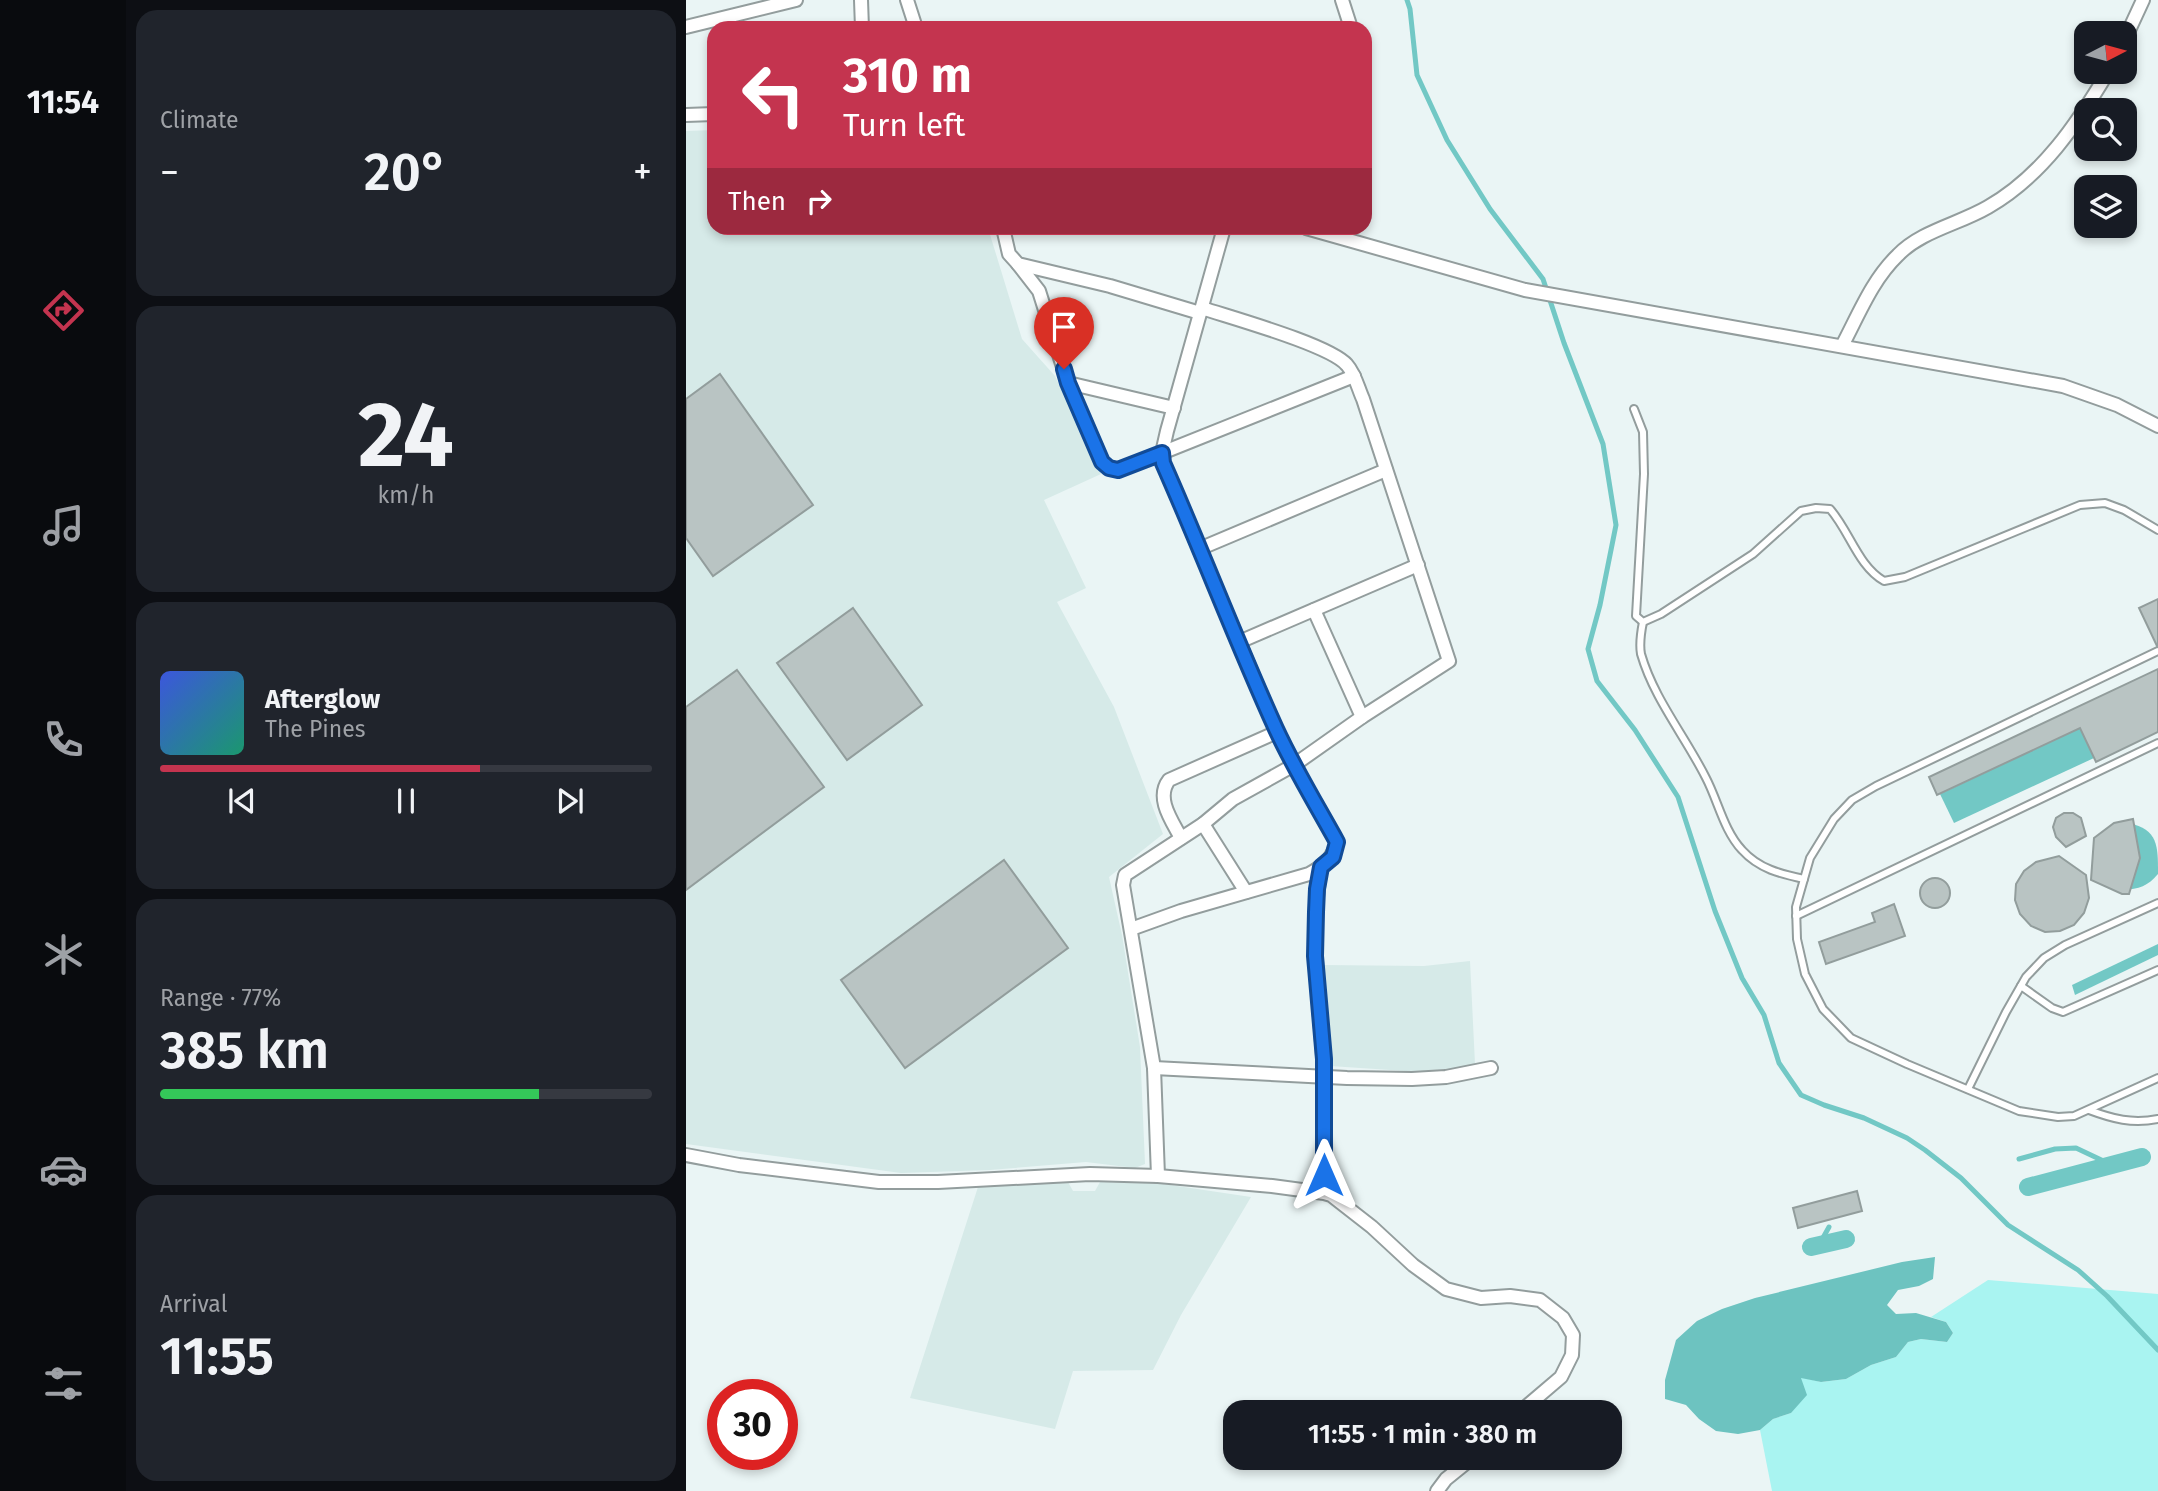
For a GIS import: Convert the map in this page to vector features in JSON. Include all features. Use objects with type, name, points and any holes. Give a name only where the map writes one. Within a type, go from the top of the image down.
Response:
[{"type":"street","points":[[710,21],[796,0]]},
{"type":"street","points":[[861,0],[862,21]]},
{"type":"street","points":[[907,0],[914,21]]},
{"type":"street","points":[[1342,0],[1349,21]]},
{"type":"street","points":[[2133,21],[2143,0]]},
{"type":"street","points":[[686,27],[707,22]]},
{"type":"street","points":[[1842,346],[1875,282],[1900,252],[1921,238],[1981,211],[2014,190],[2038,168],[2082,116],[2101,84]]},
{"type":"street","points":[[686,115],[707,114]]},
{"type":"street","points":[[1005,235],[1009,254],[1039,291],[1068,383],[1102,462],[1109,468],[1118,470],[1354,376]]},
{"type":"street","points":[[1131,929],[1181,911],[1309,874],[1333,857],[1337,842],[1277,732],[1163,463],[1162,453],[1222,235]]},
{"type":"street","points":[[1344,235],[1525,290],[2063,386],[2117,405],[2158,426]]},
{"type":"street","points":[[1018,264],[1201,310],[1315,346],[1335,355],[1347,365],[1354,376],[1449,661],[1294,765],[1233,799],[1203,824],[1125,876],[1124,885],[1154,1068],[1158,1176]]},
{"type":"street","points":[[1068,383],[1174,408]]},
{"type":"street","points":[[1199,549],[1386,470]]},
{"type":"street","points":[[1239,642],[1418,565]]},
{"type":"street","points":[[1314,610],[1362,717]]},
{"type":"street","points":[[1181,838],[1163,796],[1163,787],[1169,780],[1277,732]]},
{"type":"street","points":[[1203,824],[1246,892]]},
{"type":"street","points":[[1321,867],[1317,889],[1315,956],[1324,1077],[1324,1175]]},
{"type":"street","points":[[1154,1068],[1324,1077],[1430,1079],[1491,1068]]},
{"type":"street","points":[[686,1155],[739,1165],[879,1182],[950,1182],[1090,1174],[1158,1176],[1272,1186],[1331,1195],[1372,1227],[1413,1265],[1446,1289],[1481,1298],[1510,1296],[1540,1300],[1563,1318],[1573,1335],[1572,1355],[1561,1377],[1534,1400]]},
{"type":"street","points":[[1437,1491],[1457,1470]]},
{"type":"lane","points":[[1634,409],[1643,432],[1644,474],[1636,616],[1643,622]]},
{"type":"lane","points":[[1643,622],[1661,614],[1753,554],[1801,511],[1816,508],[1830,509],[1842,522],[1857,553],[1874,575],[1884,581],[1905,577],[2080,505],[2105,503],[2124,510],[2158,530]]},
{"type":"lane","points":[[1643,622],[1640,649],[1645,667],[1672,722],[1707,780],[1741,850],[1758,864],[1777,873],[1804,879]]},
{"type":"lane","points":[[2158,651],[1852,800],[1834,818],[1810,859],[1796,907],[1797,939],[1805,974],[1823,1009],[1851,1038],[2020,1111],[2058,1117],[2074,1116],[2158,1078]]},
{"type":"lane","points":[[1796,916],[2158,743]]},
{"type":"lane","points":[[1968,1090],[2006,1012],[2026,977],[2043,958],[2158,903]]},
{"type":"lane","points":[[2021,986],[2052,1008],[2063,1012],[2158,970]]},
{"type":"lane","points":[[2088,1110],[2127,1122],[2158,1119]]},
{"type":"shaded area","points":[[707,130],[707,235],[990,235],[1022,339],[1055,376],[1101,474],[1044,500],[1086,588],[1057,602],[1114,707],[1163,834],[1109,877],[1122,935],[1140,1047],[1145,1164],[1135,1168],[1086,1162],[990,1170],[901,1173],[686,1144],[686,131]]},
{"type":"shaded area","points":[[2080,728],[2094,758],[1954,823],[1940,794]]},
{"type":"shaded area","points":[[2129,823],[2146,830],[2154,840],[2158,855],[2158,874],[2143,886],[2123,890]]},
{"type":"shaded area","points":[[1935,879],[1945,883],[1949,893],[1945,903],[1935,907],[1925,903],[1921,893],[1925,883]]},
{"type":"shaded area","points":[[2158,944],[2158,955],[2075,995],[2072,985]]},
{"type":"shaded area","points":[[1470,961],[1475,1064],[1436,1073],[1330,1066],[1323,965],[1424,966]]},
{"type":"shaded area","points":[[1068,1182],[1073,1191],[1095,1191],[1100,1182],[1157,1183],[1251,1197],[1181,1315],[1153,1370],[1073,1371],[1055,1429],[910,1398],[978,1187]]},
{"type":"shaded area","points":[[1935,1257],[1933,1279],[1919,1286],[1898,1290],[1887,1305],[1896,1314],[1916,1313],[1946,1322],[1953,1333],[1947,1342],[1921,1339],[1908,1342],[1896,1357],[1871,1365],[1846,1379],[1821,1382],[1801,1378],[1807,1395],[1791,1413],[1773,1419],[1760,1430],[1738,1434],[1716,1431],[1686,1405],[1665,1399],[1665,1380],[1676,1340],[1697,1321],[1755,1298],[1902,1262]]},
{"type":"shaded area","points":[[1988,1280],[2158,1294],[2158,1491],[1772,1491],[1760,1430],[1773,1419],[1791,1413],[1800,1377],[1821,1382],[1846,1379],[1871,1365],[1896,1357],[1908,1342],[1921,1339],[1947,1342],[1953,1333],[1946,1322],[1931,1317]]},
{"type":"building","points":[[720,374],[813,505],[713,576],[686,538],[686,399]]},
{"type":"building","points":[[2158,599],[2158,645],[2157,646],[2139,608]]},
{"type":"building","points":[[853,608],[922,705],[847,760],[777,663]]},
{"type":"building","points":[[2158,669],[2158,732],[2096,762],[2080,728],[1937,795],[1929,777]]},
{"type":"building","points":[[737,670],[824,787],[686,890],[686,707]]},
{"type":"building","points":[[2064,813],[2073,813],[2081,818],[2086,836],[2066,847],[2056,837],[2053,827],[2056,818]]},
{"type":"building","points":[[2133,819],[2140,858],[2129,894],[2122,894],[2091,880],[2094,838],[2114,823]]},
{"type":"building","points":[[2059,856],[2086,875],[2089,898],[2084,913],[2074,925],[2060,931],[2045,932],[2031,926],[2020,914],[2015,900],[2016,884],[2024,871],[2036,862]]},
{"type":"building","points":[[1004,860],[1068,948],[905,1068],[841,980]]},
{"type":"building","points":[[1935,878],[1946,882],[1950,893],[1946,904],[1935,908],[1924,904],[1920,893],[1924,882]]},
{"type":"building","points":[[1894,904],[1905,936],[1826,964],[1819,942],[1875,922],[1872,913]]},
{"type":"building","points":[[1857,1191],[1862,1211],[1798,1228],[1793,1208]]},
{"type":"waterway","points":[[1407,0],[1417,75],[1447,140],[1490,209],[1543,279],[1564,343],[1603,444],[1616,525],[1588,649],[1597,681],[1635,730],[1678,797],[1715,911],[1742,978],[1764,1015],[1779,1063],[1801,1095],[1864,1118],[1907,1138],[1925,1150],[1961,1178],[2008,1225],[2078,1270],[2107,1296],[2158,1350]]},
{"type":"waterway","points":[[2019,1159],[2055,1149],[2076,1148],[2112,1165]]},
{"type":"waterway","points":[[2028,1187],[2142,1157]]},
{"type":"waterway","points":[[1819,1245],[1829,1227]]},
{"type":"waterway","points":[[1811,1247],[1846,1239]]},
{"type":"route","points":[[1064,369],[1102,462],[1109,468],[1118,470],[1162,453],[1163,463],[1277,732],[1337,842],[1333,857],[1321,867],[1316,912],[1315,956],[1324,1059],[1324,1175]]}]
